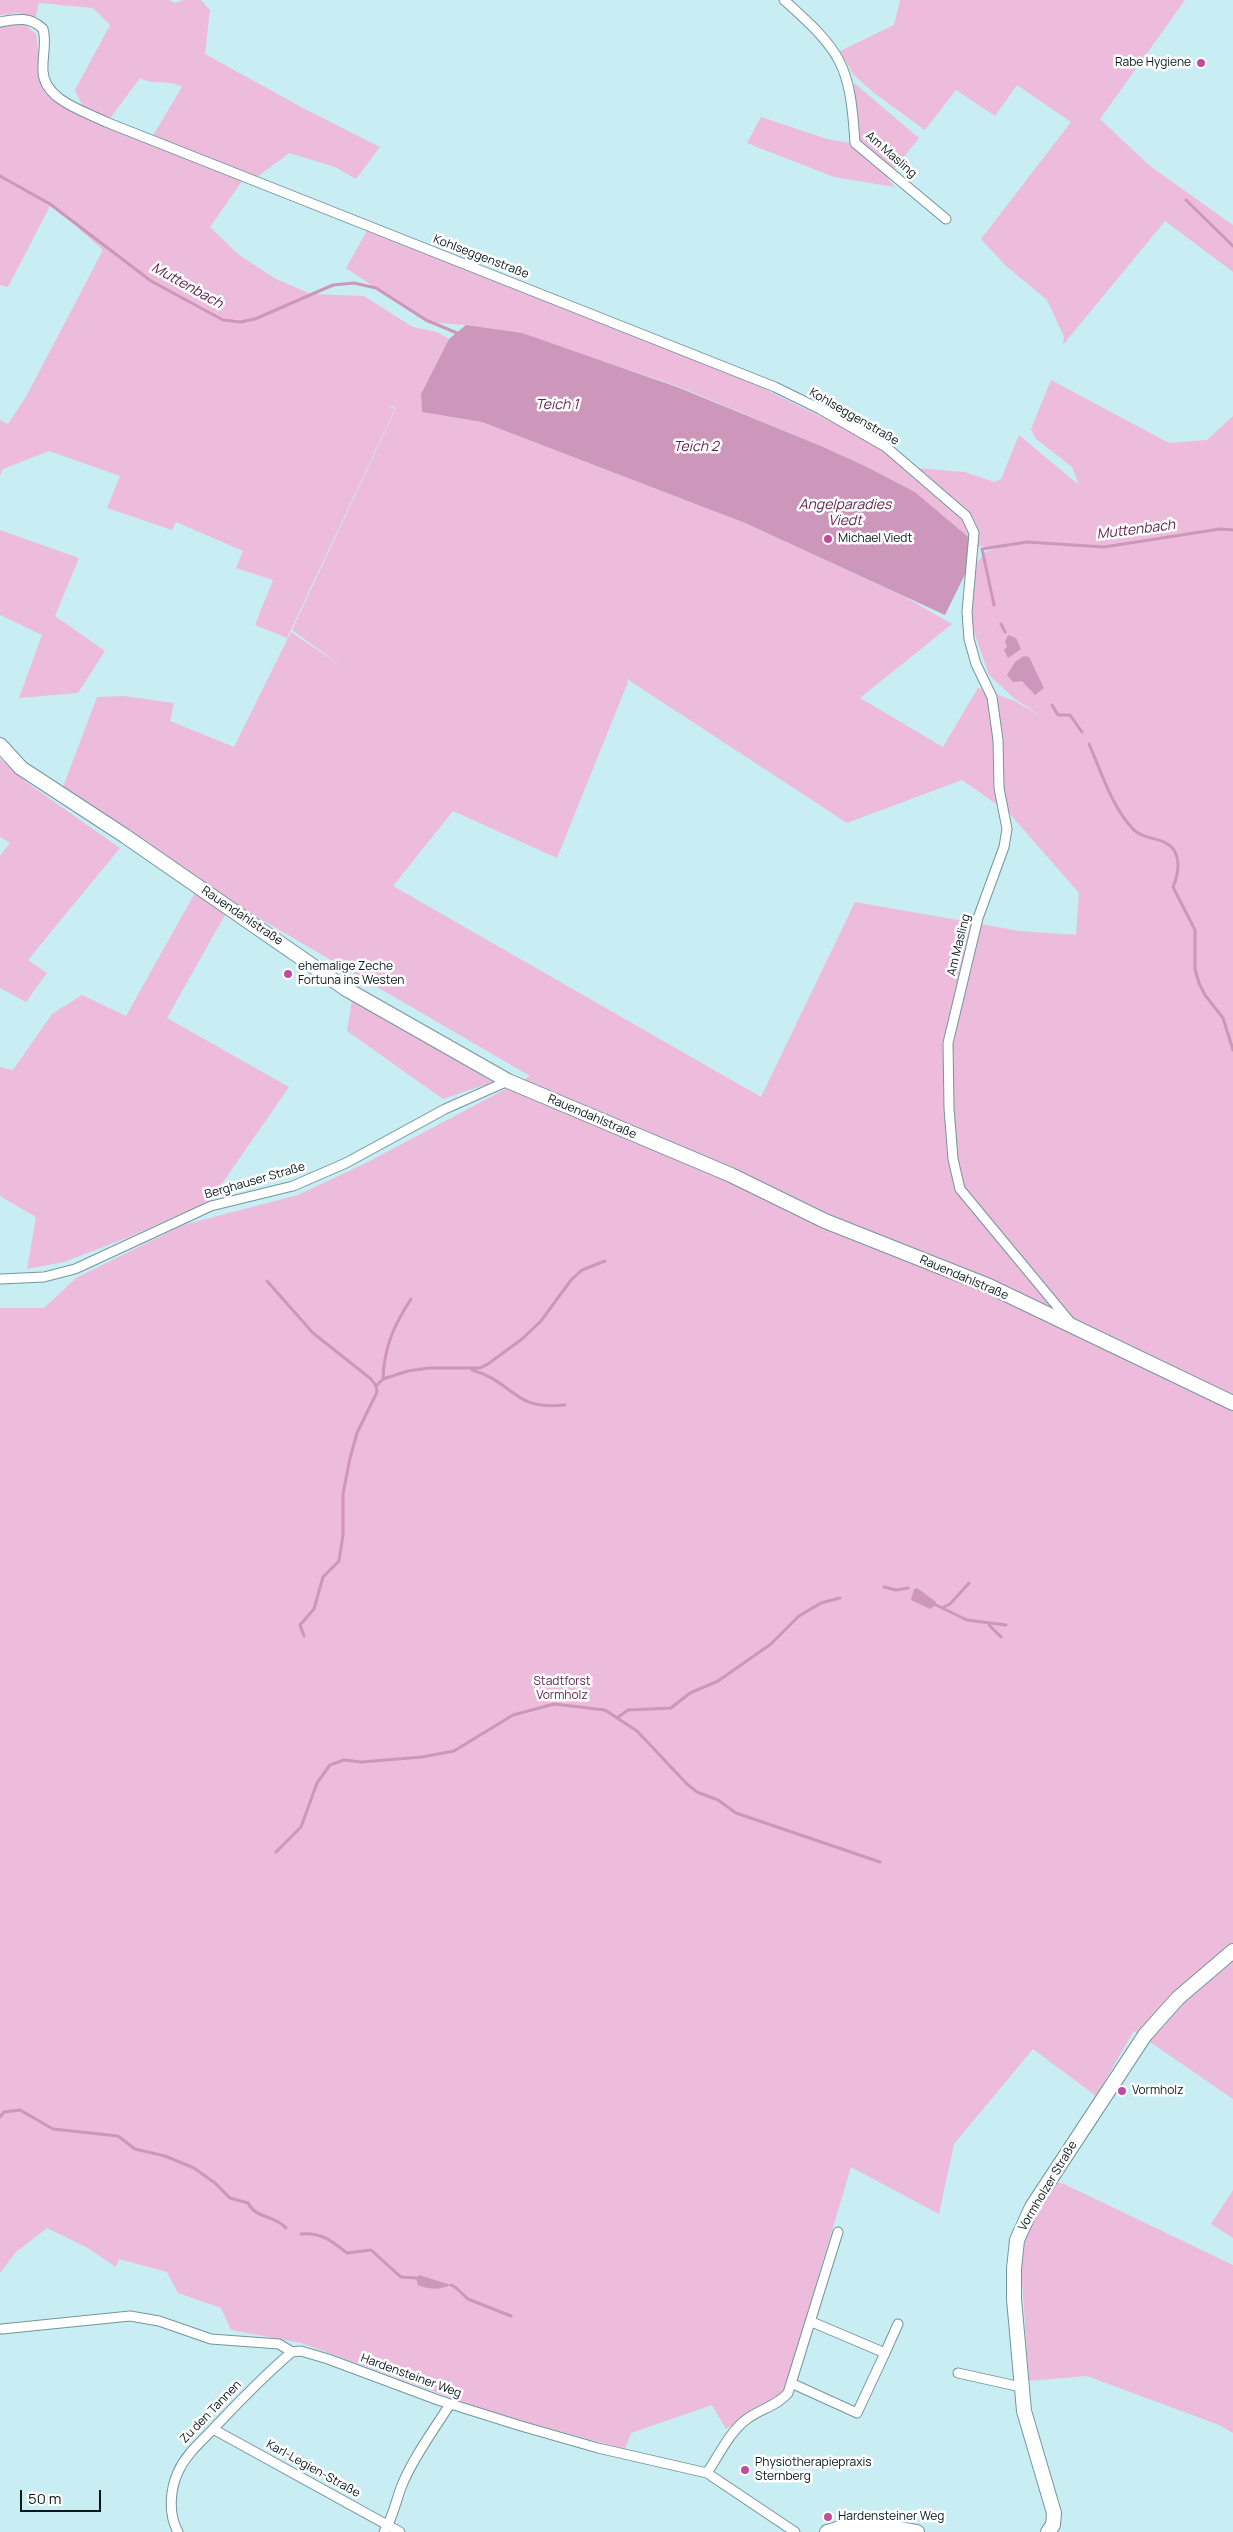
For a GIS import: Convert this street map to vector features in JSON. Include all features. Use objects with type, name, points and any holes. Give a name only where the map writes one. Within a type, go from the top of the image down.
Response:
[{"type":"street","name":"Am Masling","points":[[784,0],[813,26],[837,54],[846,70],[852,98],[855,142],[946,218]]},
{"type":"street","name":"Kohlseggenstraße","points":[[0,22],[19,18],[31,21],[43,29],[43,72],[46,86],[52,93],[71,104],[115,126],[775,387],[820,409],[886,447],[966,516],[974,533]]},
{"type":"street","name":"Am Masling","points":[[974,533],[967,612],[969,639],[976,664],[992,698],[998,740],[999,788],[1007,829],[1004,847],[978,918],[948,1043],[949,1108],[953,1158],[960,1189],[1076,1329]]},
{"type":"street","name":"Rauendahlstraße","points":[[0,745],[21,768],[125,836],[346,989],[508,1081],[731,1175],[825,1221],[989,1286],[1076,1329],[1172,1372],[1233,1403]]},
{"type":"street","name":"Berghauser Straße","points":[[0,1279],[57,1275],[75,1269],[211,1206],[293,1186],[346,1163],[445,1109],[508,1081]]},
{"type":"street","name":"Vormholzer Straße","points":[[1054,2530],[1054,2513],[1024,2411],[1021,2387],[1014,2269],[1015,2251],[1020,2230],[1059,2165],[1156,2021],[1178,1998],[1233,1951]]},
{"type":"street","points":[[707,2473],[738,2427],[747,2419],[783,2399],[791,2383],[812,2322],[838,2232]]},
{"type":"street","name":"Hardensteiner Weg","points":[[2,2329],[130,2316],[159,2321],[211,2339],[280,2344],[292,2352],[300,2351],[328,2359],[450,2404],[598,2448],[707,2473],[795,2532]]},
{"type":"street","points":[[812,2322],[885,2353]]},
{"type":"street","points":[[791,2383],[857,2413],[898,2324]]},
{"type":"street","name":"Zu den Tannen","points":[[178,2532],[171,2509],[171,2493],[177,2473],[187,2456],[258,2382],[292,2352]]},
{"type":"street","points":[[958,2373],[1021,2387]]},
{"type":"street","points":[[386,2528],[407,2475],[450,2404]]},
{"type":"street","name":"Karl-Legien-Straße","points":[[214,2428],[386,2528],[400,2532]]},
{"type":"street","points":[[827,2532],[845,2526],[867,2525],[917,2532]]},
{"type":"green space","points":[[0,0],[169,0],[175,3],[184,0],[201,0],[210,10],[205,54],[301,107],[380,147],[356,179],[335,167],[289,153],[256,178],[152,137],[182,87],[167,83],[150,82],[140,78],[109,120],[82,105],[75,90],[110,25],[93,8],[39,3],[35,19],[18,13],[0,15]]},
{"type":"green space","points":[[900,0],[1185,0],[1100,119],[1150,166],[1233,225],[1233,272],[1165,221],[1063,345],[1064,337],[1047,300],[1006,266],[981,239],[1071,122],[1017,85],[995,116],[956,90],[925,130],[874,93],[853,74],[840,51],[894,25]]},
{"type":"green space","name":"Stadtforst Vormholz","points":[[24,24],[36,34],[45,93],[107,126],[242,181],[210,227],[239,255],[276,279],[311,294],[364,296],[413,327],[437,332],[449,339],[421,394],[422,412],[482,422],[745,523],[905,597],[952,624],[860,698],[943,747],[978,688],[1015,701],[1044,718],[1015,699],[989,675],[973,629],[971,612],[974,567],[985,552],[997,548],[979,546],[915,492],[865,466],[677,386],[522,334],[466,325],[426,322],[346,268],[367,231],[742,378],[836,424],[916,468],[965,472],[994,482],[1001,479],[1019,435],[1079,485],[1072,467],[1035,438],[1031,429],[1051,380],[1169,443],[1207,440],[1233,416],[1233,2099],[1134,2031],[1096,2096],[1033,2049],[954,2144],[939,2214],[851,2167],[784,2391],[726,2429],[712,2405],[631,2433],[625,2449],[496,2414],[301,2343],[231,2330],[221,2308],[178,2293],[167,2272],[119,2259],[116,2267],[86,2247],[47,2228],[16,2252],[0,2273],[0,1308],[44,1308],[76,1278],[183,1225],[298,1195],[366,1163],[530,1076],[245,910],[63,787],[97,697],[124,696],[174,703],[170,721],[234,747],[291,632],[344,668],[292,630],[396,408],[385,405],[395,409],[287,638],[255,625],[273,580],[236,568],[243,551],[176,522],[172,530],[107,508],[120,476],[49,451],[3,469],[0,476],[0,420],[8,424],[27,395],[103,250],[51,204],[8,287],[0,285],[0,27]],"holes":[[[627,679],[847,823],[962,780],[1009,813],[1079,893],[1076,935],[1020,931],[855,902],[761,1097],[393,886],[453,811],[557,858],[628,682]]]},
{"type":"green space","points":[[854,83],[919,138],[887,178],[895,187],[834,177],[747,143],[761,117],[827,139],[857,144]]},
{"type":"green space","points":[[0,530],[79,558],[55,616],[105,651],[78,693],[19,698],[42,635],[0,615]]},
{"type":"green space","points":[[0,758],[26,782],[120,848],[28,960],[47,973],[26,1002],[0,988],[0,856],[10,843],[0,837]]},
{"type":"green space","points":[[195,893],[226,913],[167,1018],[289,1087],[210,1201],[129,1237],[64,1262],[27,1269],[36,1217],[0,1196],[0,1067],[13,1070],[52,1014],[82,995],[126,1016]]},
{"type":"green space","points":[[352,999],[493,1082],[443,1099],[347,1031]]},
{"type":"green space","points":[[1055,2182],[1064,2184],[1233,2265],[1233,2433],[1219,2425],[1087,2376],[1029,2381],[1020,2253],[1032,2219]]},
{"type":"green space","points":[[1233,2190],[1233,2238],[1211,2224]]},
{"type":"water","name":"Angelparadies Viedt","points":[[466,325],[522,333],[677,387],[821,446],[915,492],[979,546],[945,615],[745,523],[482,422],[422,412],[421,394],[449,339]]},
{"type":"water","points":[[1008,635],[1016,638],[1021,649],[1008,658],[1004,650],[1007,647],[1005,642]]},
{"type":"water","points":[[1024,656],[1029,657],[1044,688],[1035,695],[1022,681],[1013,682],[1007,675],[1015,662]]},
{"type":"water","points":[[917,1588],[936,1602],[936,1605],[930,1609],[911,1600],[914,1589]]},
{"type":"water","points":[[419,2275],[451,2285],[434,2289],[423,2287],[418,2285],[416,2278]]},
{"type":"waterway","name":"Muttenbach","points":[[0,176],[50,204],[151,281],[223,320],[240,322],[255,319],[333,285],[354,283],[376,288],[426,320],[457,333],[456,335]]},
{"type":"waterway","points":[[1186,200],[1233,246]]},
{"type":"waterway","name":"Muttenbach","points":[[994,605],[982,549],[1027,542],[1104,547],[1220,529],[1233,530]]},
{"type":"waterway","points":[[1001,624],[1005,632]]},
{"type":"waterway","points":[[1052,705],[1058,715],[1070,715],[1082,732]]},
{"type":"waterway","points":[[1089,744],[1113,800],[1126,821],[1138,833],[1160,840],[1174,850],[1178,859],[1178,869],[1173,887],[1195,930],[1195,969],[1199,983],[1205,995],[1223,1018],[1233,1050]]},
{"type":"waterway","points":[[304,1636],[300,1625],[314,1609],[323,1577],[339,1561],[343,1535],[343,1494],[350,1458],[357,1433],[377,1392],[376,1386],[383,1379],[408,1371],[429,1368],[480,1368],[488,1364],[522,1339],[541,1321],[571,1280],[582,1270],[605,1261]]},
{"type":"waterway","points":[[267,1281],[313,1333],[371,1379],[376,1386]]},
{"type":"waterway","points":[[383,1379],[385,1357],[391,1337],[411,1299]]},
{"type":"waterway","points":[[472,1370],[497,1381],[524,1400],[534,1404],[548,1406],[565,1405]]},
{"type":"waterway","points":[[942,1608],[950,1604],[969,1583]]},
{"type":"waterway","points":[[884,1587],[896,1590],[908,1588]]},
{"type":"waterway","points":[[617,1718],[628,1710],[671,1708],[690,1693],[718,1681],[771,1644],[799,1616],[821,1603],[840,1598]]},
{"type":"waterway","points":[[936,1605],[967,1620],[1006,1625]]},
{"type":"waterway","points":[[989,1625],[1001,1637]]},
{"type":"waterway","points":[[276,1852],[301,1827],[317,1783],[330,1765],[344,1760],[361,1762],[422,1757],[454,1751],[513,1715],[554,1704],[605,1710],[637,1731],[687,1784],[697,1792],[718,1800],[736,1813],[880,1862]]},
{"type":"waterway","points":[[0,2117],[4,2112],[20,2110],[53,2129],[118,2136],[135,2149],[165,2156],[194,2168],[215,2183],[230,2198],[248,2203],[256,2212],[277,2221],[286,2228]]},
{"type":"waterway","points":[[301,2234],[320,2236],[331,2241],[347,2253],[371,2250],[401,2277],[416,2278]]},
{"type":"waterway","points":[[451,2285],[468,2299],[511,2316]]},
{"type":"place","name":"Rabe Hygiene","points":[[1201,63]]},
{"type":"place","name":"Michael Viedt","points":[[828,539]]},
{"type":"place","name":"ehemalige Zeche Fortuna ins Westen","points":[[288,974]]},
{"type":"place","name":"Vormholz","points":[[1122,2091]]},
{"type":"place","name":"Physiotherapiepraxis Sternberg","points":[[745,2470]]},
{"type":"place","name":"Hardensteiner Weg","points":[[828,2517]]},
{"type":"water label","name":"Teich 1","points":[[557,405]]},
{"type":"water label","name":"Teich 2","points":[[696,447]]}]
